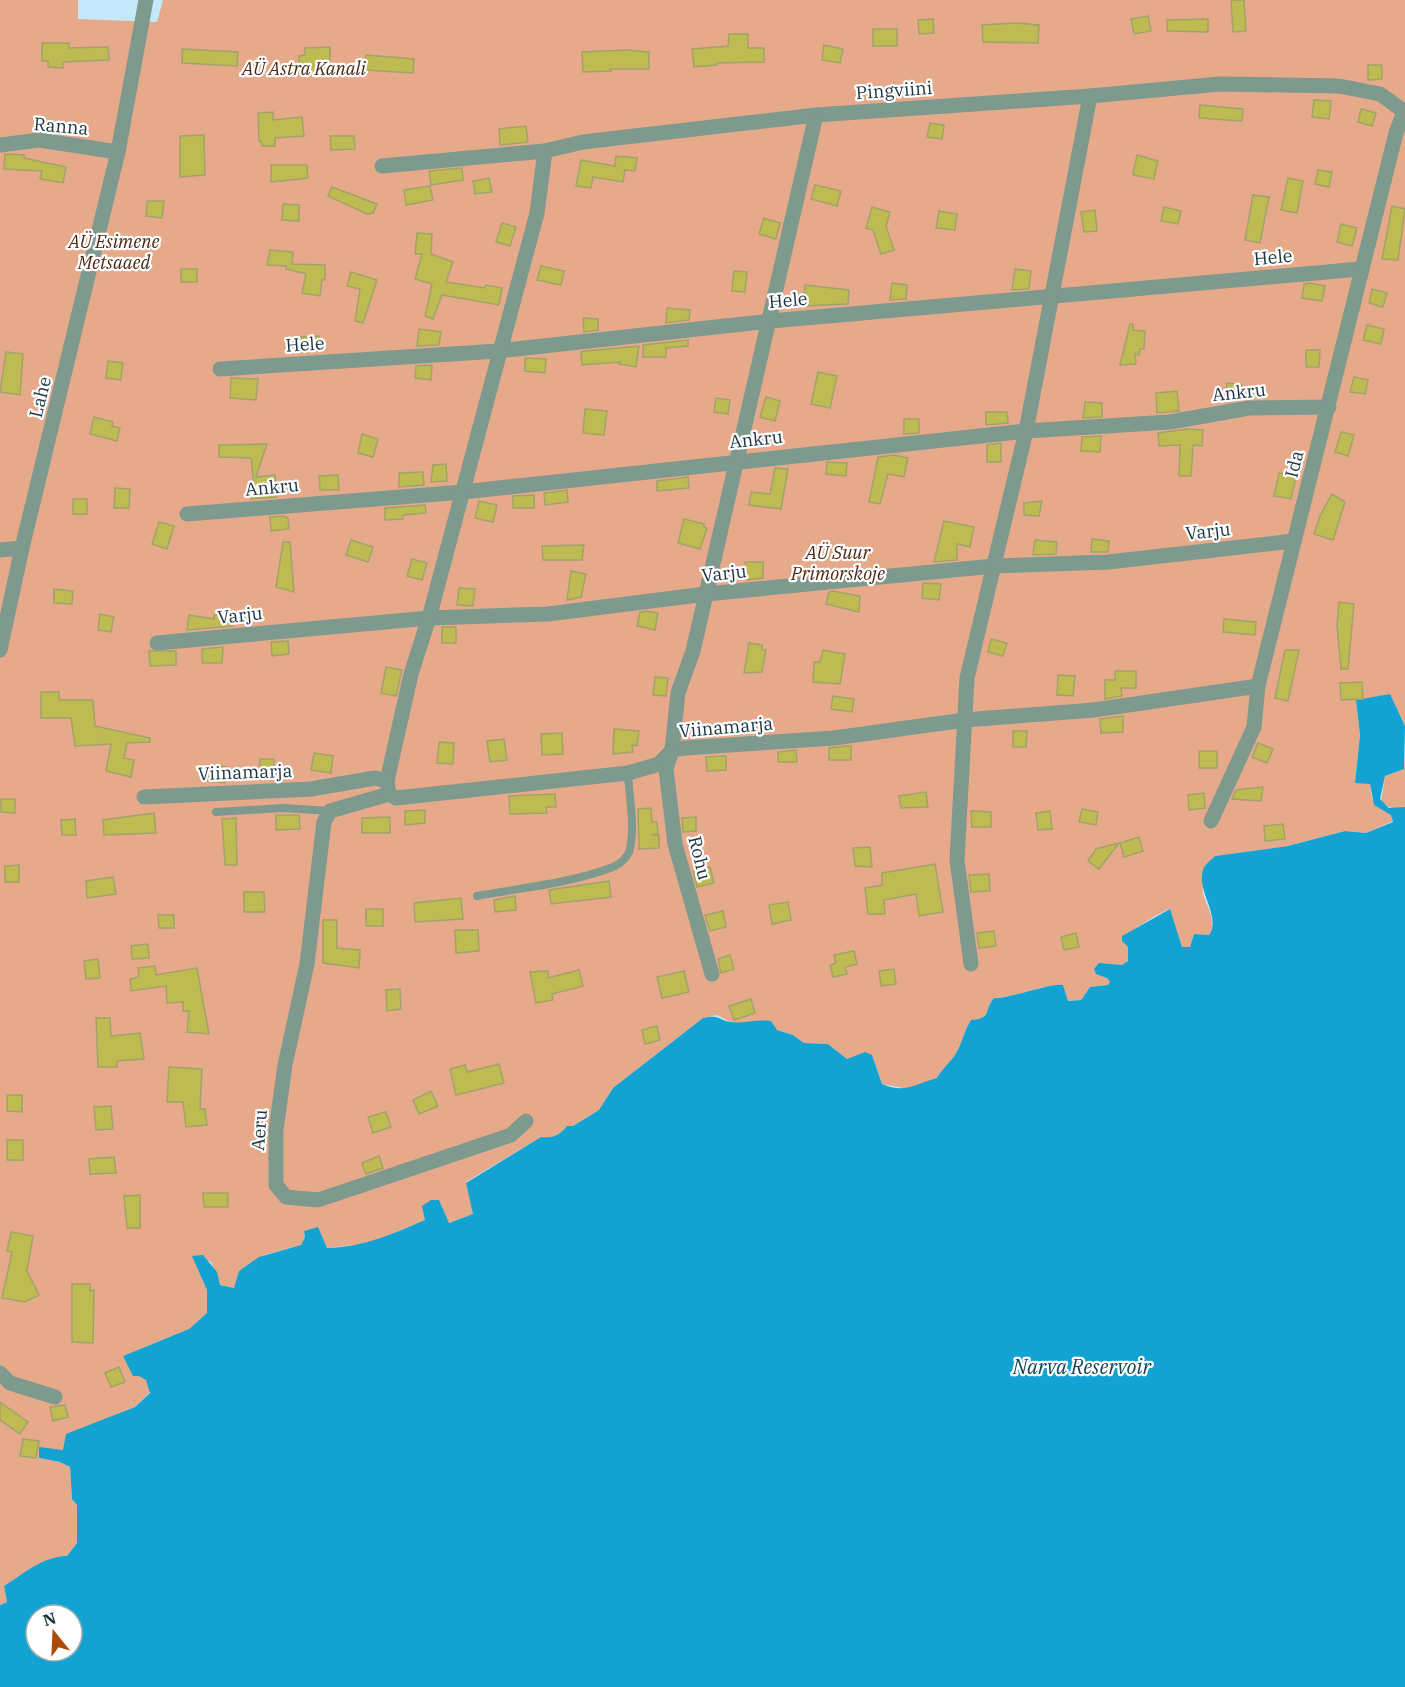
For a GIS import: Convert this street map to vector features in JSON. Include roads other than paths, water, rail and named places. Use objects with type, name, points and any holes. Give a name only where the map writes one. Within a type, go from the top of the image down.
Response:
[{"type":"street","name":"Lahe","points":[[0,650],[22,548],[118,152],[146,0]]},
{"type":"street","name":"Pingviini","points":[[382,166],[545,151],[583,142],[816,115],[1090,96],[1220,84],[1339,86],[1380,94],[1405,112]]},
{"type":"street","points":[[971,964],[957,860],[967,678],[1026,431],[1054,296],[1090,96]]},
{"type":"street","name":"Ida","points":[[1211,821],[1254,727],[1258,686],[1329,407],[1361,269],[1396,133],[1405,112]]},
{"type":"street","name":"Rohu","points":[[712,974],[675,844],[666,769],[672,750],[678,693],[693,651],[735,460],[771,321],[816,115]]},
{"type":"street","name":"Ranna","points":[[0,145],[39,140],[118,152]]},
{"type":"street","points":[[330,811],[388,788],[411,674],[429,618],[498,351],[537,213],[545,151]]},
{"type":"street","name":"Hele","points":[[220,369],[498,351],[771,321],[1361,269]]},
{"type":"street","name":"Ankru","points":[[187,514],[463,492],[735,460],[1026,431],[1170,422],[1249,408],[1329,407]]},
{"type":"street","name":"Varju","points":[[157,643],[429,618],[548,614],[706,594],[994,566],[1108,561],[1294,541]]},
{"type":"street","points":[[0,550],[22,548]]},
{"type":"street","name":"Viinamarja","points":[[144,797],[311,789],[375,778],[396,798],[628,773],[659,764],[672,750],[834,738],[965,720],[1094,710],[1258,686]]},
{"type":"street","name":"Aeru","points":[[330,811],[324,822],[307,964],[285,1065],[276,1130],[276,1185],[286,1197],[318,1200],[511,1135],[526,1121]]},
{"type":"street","points":[[0,1373],[10,1383],[55,1397]]},
{"type":"lane","points":[[477,896],[561,880],[613,867],[624,861],[629,852],[631,838],[628,773]]},
{"type":"lane","points":[[216,812],[283,808],[330,811]]},
{"type":"water","name":"Narva Reservoir","points":[[1390,694],[1405,726],[1404,769],[1385,776],[1380,799],[1389,808],[1405,807],[1405,1687],[0,1687],[0,1605],[7,1602],[4,1586],[49,1559],[67,1556],[77,1543],[77,1505],[72,1499],[70,1467],[60,1462],[39,1458],[39,1447],[63,1450],[66,1434],[135,1407],[150,1393],[146,1380],[133,1376],[123,1356],[189,1329],[207,1313],[207,1290],[192,1256],[203,1255],[217,1272],[220,1285],[234,1288],[239,1271],[259,1257],[301,1245],[305,1237],[304,1231],[318,1227],[327,1248],[340,1247],[378,1239],[425,1220],[422,1206],[431,1200],[439,1200],[449,1223],[473,1214],[466,1183],[541,1137],[556,1136],[567,1126],[573,1126],[599,1110],[613,1088],[703,1018],[716,1017],[735,1022],[771,1021],[777,1030],[793,1035],[804,1043],[828,1044],[847,1059],[865,1052],[872,1055],[882,1084],[890,1087],[910,1087],[937,1078],[955,1055],[971,1020],[985,1016],[994,998],[1063,985],[1068,1001],[1081,1000],[1090,987],[1108,985],[1110,982],[1107,978],[1096,974],[1094,969],[1099,963],[1122,965],[1128,961],[1128,947],[1122,941],[1122,936],[1170,909],[1182,947],[1190,947],[1194,934],[1209,935],[1213,920],[1202,878],[1205,866],[1215,856],[1288,846],[1345,831],[1366,833],[1393,822],[1391,815],[1374,805],[1370,784],[1355,783],[1360,735],[1356,700]]},
{"type":"park label","name":"AÜ Astra Kanali","points":[[304,68]]},
{"type":"park label","name":"AÜ Esimene Metsaaed","points":[[114,251]]},
{"type":"park label","name":"AÜ Suur Primorskoje","points":[[838,562]]}]
